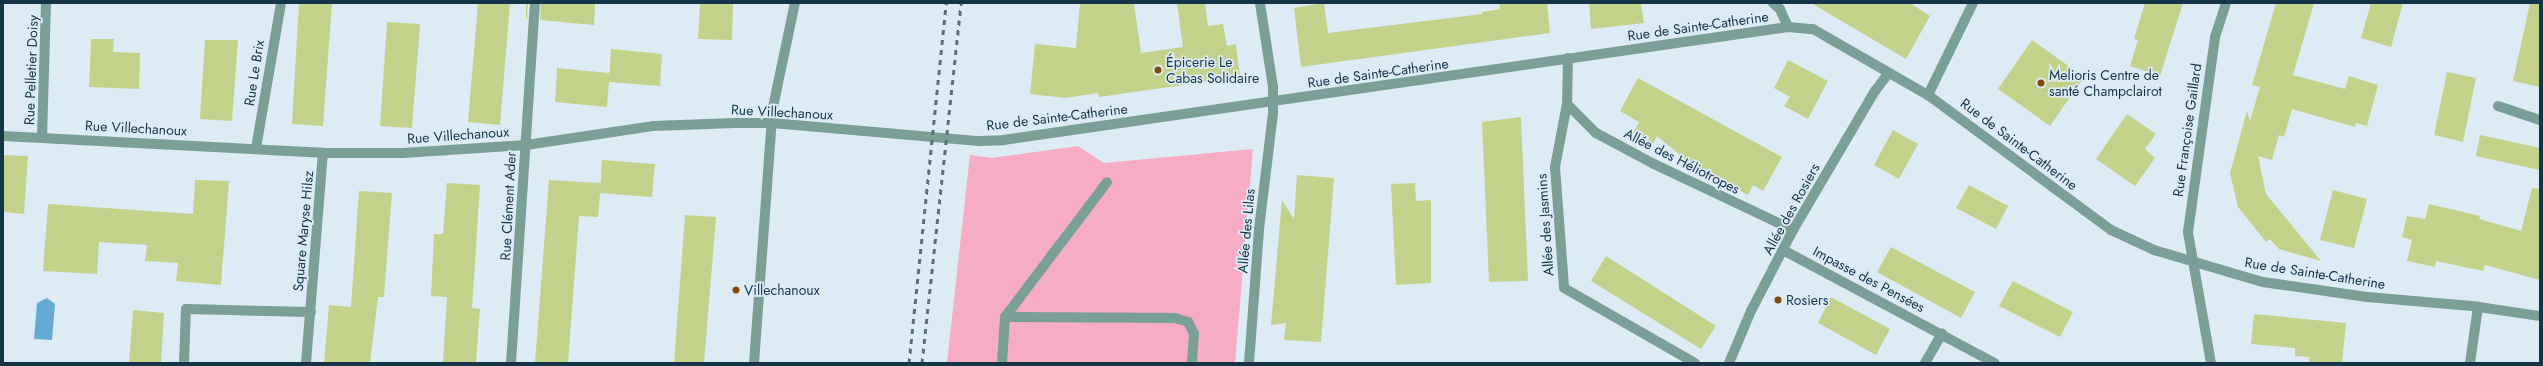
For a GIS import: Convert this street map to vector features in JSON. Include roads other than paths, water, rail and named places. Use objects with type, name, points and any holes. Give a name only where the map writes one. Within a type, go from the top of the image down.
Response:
[{"type":"street","name":"Rue Pelletier Doisy","points":[[42,138],[46,3]]},
{"type":"street","name":"Rue Le Brix","points":[[256,148],[281,3]]},
{"type":"street","name":"Rue Clément Ader","points":[[511,363],[535,3]]},
{"type":"street","points":[[754,363],[773,107],[795,3]]},
{"type":"street","name":"Allée des Lilas","points":[[1249,363],[1259,229],[1273,102],[1260,3]]},
{"type":"street","points":[[1773,3],[1780,9],[1788,27]]},
{"type":"street","points":[[1928,95],[1973,3]]},
{"type":"street","name":"Rue Françoise Gaillard","points":[[2211,363],[2188,232],[2190,208],[2215,37],[2226,3]]},
{"type":"street","name":"Rue de Sainte-Catherine","points":[[914,136],[979,141],[1003,140],[1788,27],[1813,29],[1888,74],[1928,95],[2111,230],[2154,250],[2193,263],[2263,282],[2367,297],[2478,306],[2540,316]]},
{"type":"street","name":"Allée des Jasmins","points":[[1568,58],[1567,104],[1555,167],[1564,288],[1695,363]]},
{"type":"street","name":"Allée des Rosiers","points":[[1729,363],[1751,311],[1793,230],[1875,91],[1888,74]]},
{"type":"street","name":"Allée des Héliotropes","points":[[1567,104],[1596,133],[1654,164],[1793,230]]},
{"type":"street","points":[[2498,106],[2540,120]]},
{"type":"street","name":"Rue Villechanoux","points":[[3,136],[256,148],[323,153],[403,153],[526,145],[653,126],[708,123],[772,123],[914,136]]},
{"type":"street","name":"Square Maryse Hilsz","points":[[306,363],[323,153]]},
{"type":"street","points":[[1002,363],[1005,317],[1107,182]]},
{"type":"street","name":"Impasse des Pensées","points":[[1783,250],[1995,363]]},
{"type":"street","points":[[2470,363],[2478,306]]},
{"type":"street","name":"Square Maryse Hilsz","points":[[184,363],[186,309],[311,312]]},
{"type":"street","points":[[1005,317],[1175,318],[1188,322],[1194,334],[1192,363]]},
{"type":"street","points":[[1926,363],[1942,334]]},
{"type":"water","points":[[47,298],[55,304],[52,340],[34,339],[37,303]]},
{"type":"railway","points":[[909,363],[946,3]]},
{"type":"railway","points":[[922,363],[961,3]]},
{"type":"place","name":"Épicerie Le Cabas Solidaire","points":[[1158,70]]},
{"type":"place","name":"Melioris Centre de santé Champclairot","points":[[2041,83]]},
{"type":"place","name":"Villechanoux","points":[[736,290]]},
{"type":"place","name":"Rosiers","points":[[1778,300]]}]
